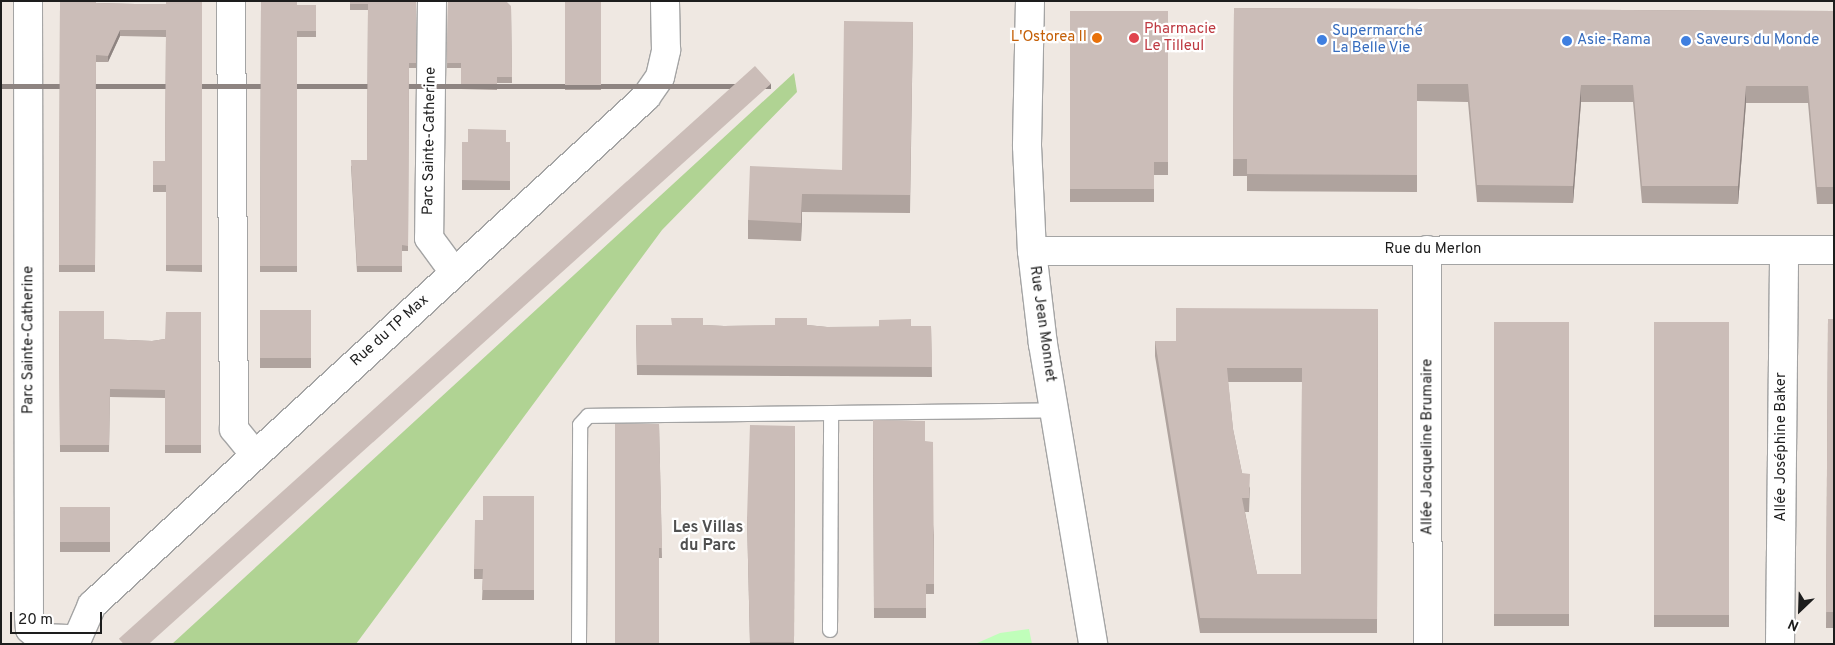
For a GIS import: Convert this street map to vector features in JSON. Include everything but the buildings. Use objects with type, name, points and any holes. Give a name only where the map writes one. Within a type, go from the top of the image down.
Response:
[{"type":"street","name":"Parc Sainte-Catherine","points":[[28,1],[29,616],[30,629],[40,638],[75,641]]},
{"type":"street","points":[[231,1],[234,429],[254,454]]},
{"type":"street","name":"Parc Sainte-Catherine","points":[[432,1],[429,238],[454,272]]},
{"type":"street","name":"Rue du TP Max","points":[[75,641],[92,605],[254,454],[646,97],[660,78],[666,50],[665,1]]},
{"type":"street","name":"Rue Jean Monnet","points":[[1030,1],[1027,146],[1032,251],[1055,410],[1093,644]]},
{"type":"street","name":"Allée Jacqueline Brumaire","points":[[1427,250],[1428,644]]},
{"type":"street","name":"Allée Joséphine Baker","points":[[1780,644],[1784,250]]},
{"type":"street","name":"Rue du Merlon","points":[[1032,251],[1834,250]]},
{"type":"lane","points":[[579,644],[580,426],[588,416],[1055,410]]},
{"type":"lane","points":[[830,630],[831,413]]},
{"type":"green space","points":[[794,73],[797,92],[662,230],[356,644],[172,644]]},
{"type":"green space","points":[[1029,629],[1032,644],[975,644],[1000,633]]},
{"type":"place","name":"L'Ostorea II","points":[[1097,38]]},
{"type":"place","name":"Pharmacie Le Tilleul","points":[[1134,38]]},
{"type":"place","name":"Supermarché La Belle Vie","points":[[1322,40]]},
{"type":"place","name":"Asie-Rama","points":[[1567,41]]},
{"type":"place","name":"Saveurs du Monde","points":[[1686,41]]},
{"type":"district","name":"Les Villas du Parc","points":[[708,537]]}]
